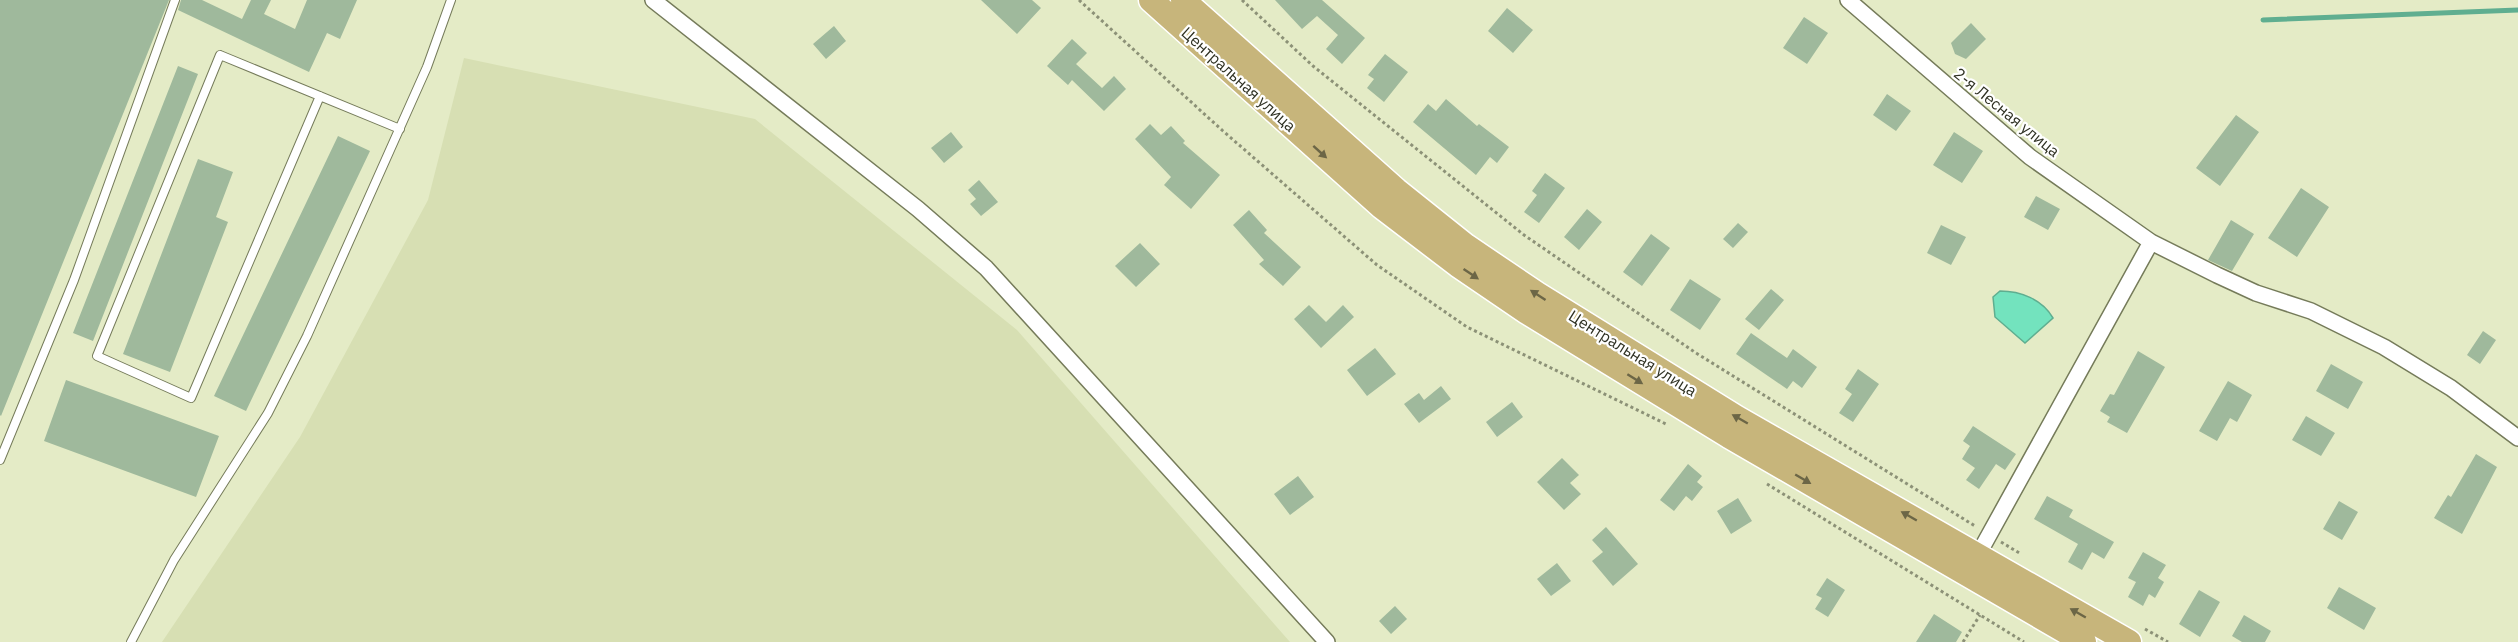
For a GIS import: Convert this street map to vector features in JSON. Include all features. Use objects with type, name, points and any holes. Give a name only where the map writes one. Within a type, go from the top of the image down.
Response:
[{"type":"main road","name":"Центральная улица","points":[[1151,0],[1382,207],[1458,265],[1527,312],[1729,436],[2084,642]]},
{"type":"main road","name":"Центральная улица","points":[[1183,0],[1396,190],[1466,246],[1537,294],[1737,418],[2129,642]]},
{"type":"street","points":[[653,0],[918,209],[986,268],[1328,642]]},
{"type":"street","name":"2-я Лесная улица","points":[[1848,0],[2030,157],[2151,242],[2256,293],[2311,311],[2384,347],[2451,388],[2518,438]]},
{"type":"street","points":[[1978,555],[2151,242]]},
{"type":"lane","points":[[0,460],[74,280],[175,0]]},
{"type":"lane","points":[[131,642],[174,560],[268,413],[312,326],[427,67],[451,0]]},
{"type":"lane","points":[[320,96],[191,398],[97,356],[220,55],[320,96],[400,129]]},
{"type":"path","points":[[1079,0],[1223,131],[1377,265],[1467,327],[1670,426]]},
{"type":"path","points":[[1242,0],[1312,66],[1524,234],[1696,353],[1916,490]]},
{"type":"path","points":[[1759,479],[2024,642]]},
{"type":"path","points":[[1963,642],[1980,615]]},
{"type":"shaded area","points":[[464,58],[755,119],[1017,330],[1290,642],[162,642],[300,437],[428,200]]},
{"type":"shaded area","points":[[2000,291],[2030,297],[2043,306],[2053,318],[2025,343],[1995,317],[1993,297]]},
{"type":"building","points":[[0,0],[169,0],[1,416],[0,415]]},
{"type":"building","points":[[181,0],[202,0],[242,19],[251,0],[271,0],[264,14],[295,29],[307,0],[357,0],[340,39],[327,33],[309,72],[178,10]]},
{"type":"building","points":[[981,0],[1032,0],[1041,8],[1017,34]]},
{"type":"building","points":[[1275,0],[1322,0],[1365,38],[1342,64],[1326,49],[1338,35],[1317,16],[1302,29]]},
{"type":"building","points":[[1507,8],[1533,30],[1513,53],[1488,31]]},
{"type":"building","points":[[1804,17],[1828,33],[1807,64],[1783,48]]},
{"type":"building","points":[[1971,23],[1986,39],[1966,59],[1955,54],[1951,43]]},
{"type":"building","points":[[834,26],[846,41],[826,59],[813,44]]},
{"type":"building","points":[[1072,39],[1087,53],[1076,64],[1102,88],[1114,76],[1126,89],[1104,111],[1072,80],[1068,85],[1047,66]]},
{"type":"building","points":[[1385,54],[1408,72],[1384,102],[1367,88],[1374,79],[1368,75]]},
{"type":"building","points":[[178,66],[198,74],[93,341],[73,333]]},
{"type":"building","points":[[1887,94],[1911,111],[1896,131],[1873,115]]},
{"type":"building","points":[[1446,99],[1477,126],[1479,124],[1509,147],[1497,163],[1490,157],[1476,175],[1413,122],[1428,104],[1436,111]]},
{"type":"building","points":[[2236,115],[2259,132],[2220,186],[2196,168]]},
{"type":"building","points":[[1150,124],[1161,135],[1171,126],[1185,141],[1183,143],[1220,175],[1191,209],[1164,185],[1171,177],[1135,139]]},
{"type":"building","points":[[951,132],[963,147],[944,163],[931,148]]},
{"type":"building","points":[[1954,132],[1983,151],[1962,183],[1933,165]]},
{"type":"building","points":[[338,136],[370,151],[246,411],[214,396]]},
{"type":"building","points":[[198,159],[233,172],[216,217],[228,222],[170,372],[123,354]]},
{"type":"building","points":[[1545,173],[1565,188],[1539,223],[1524,212],[1537,195],[1532,191]]},
{"type":"building","points":[[979,180],[998,202],[981,216],[970,204],[976,199],[968,190]]},
{"type":"building","points":[[2301,188],[2329,207],[2297,257],[2268,238]]},
{"type":"building","points":[[2036,196],[2060,209],[2048,230],[2024,217]]},
{"type":"building","points":[[1587,209],[1602,222],[1579,250],[1564,237]]},
{"type":"building","points":[[1249,210],[1267,230],[1264,233],[1301,267],[1283,286],[1259,264],[1264,260],[1233,225]]},
{"type":"building","points":[[2231,220],[2254,234],[2232,271],[2208,260]]},
{"type":"building","points":[[1738,223],[1748,232],[1733,248],[1723,239]]},
{"type":"building","points":[[1941,225],[1966,237],[1951,265],[1927,253]]},
{"type":"building","points":[[1651,234],[1670,248],[1642,286],[1623,272]]},
{"type":"building","points":[[1140,243],[1160,264],[1136,287],[1115,266]]},
{"type":"building","points":[[1690,279],[1721,299],[1700,330],[1670,310]]},
{"type":"building","points":[[1771,289],[1784,300],[1759,330],[1745,319]]},
{"type":"building","points":[[1309,305],[1326,322],[1343,305],[1354,317],[1321,348],[1294,319]]},
{"type":"building","points":[[2483,331],[2496,340],[2480,364],[2467,355]]},
{"type":"building","points":[[1751,333],[1787,358],[1793,349],[1817,367],[1802,388],[1793,381],[1787,389],[1736,354]]},
{"type":"building","points":[[1375,348],[1396,374],[1367,396],[1347,370]]},
{"type":"building","points":[[2138,351],[2165,367],[2127,433],[2107,422],[2110,417],[2100,411],[2110,394],[2114,395]]},
{"type":"building","points":[[2331,364],[2363,382],[2348,409],[2316,391]]},
{"type":"building","points":[[1858,369],[1879,384],[1853,422],[1839,413],[1852,394],[1845,389]]},
{"type":"building","points":[[66,380],[219,436],[196,497],[44,441]]},
{"type":"building","points":[[2228,381],[2252,395],[2237,422],[2230,418],[2217,441],[2199,431]]},
{"type":"building","points":[[1441,386],[1451,399],[1419,423],[1404,404],[1419,393],[1424,400]]},
{"type":"building","points":[[1512,402],[1523,417],[1497,437],[1486,422]]},
{"type":"building","points":[[2306,416],[2335,433],[2321,456],[2292,440]]},
{"type":"building","points":[[1973,426],[2016,454],[2005,470],[1996,464],[1979,489],[1966,480],[1975,468],[1962,459],[1970,446],[1963,441]]},
{"type":"building","points":[[2476,454],[2497,467],[2462,534],[2434,518],[2448,495],[2451,497]]},
{"type":"building","points":[[1562,458],[1579,475],[1570,483],[1581,494],[1564,510],[1537,482]]},
{"type":"building","points":[[1688,464],[1702,476],[1697,482],[1703,487],[1692,501],[1686,496],[1674,511],[1660,500]]},
{"type":"building","points":[[1298,476],[1314,497],[1290,515],[1274,494]]},
{"type":"building","points":[[2047,496],[2073,510],[2069,517],[2114,542],[2104,559],[2092,552],[2082,570],[2068,562],[2078,544],[2034,519]]},
{"type":"building","points":[[1738,498],[1752,521],[1731,534],[1717,511]]},
{"type":"building","points":[[2339,501],[2358,512],[2342,540],[2323,529]]},
{"type":"building","points":[[1606,527],[1638,564],[1613,586],[1592,561],[1603,552],[1592,540]]},
{"type":"building","points":[[2143,552],[2166,565],[2158,578],[2164,582],[2155,598],[2149,594],[2143,606],[2128,597],[2136,582],[2128,578]]},
{"type":"building","points":[[1557,563],[1571,581],[1551,596],[1537,579]]},
{"type":"building","points":[[1827,578],[1845,590],[1828,617],[1815,609],[1822,598],[1816,595]]},
{"type":"building","points":[[2339,587],[2376,608],[2364,630],[2327,608]]},
{"type":"building","points":[[2199,590],[2220,602],[2200,637],[2179,624]]},
{"type":"building","points":[[1395,606],[1407,619],[1391,634],[1379,621]]},
{"type":"building","points":[[1934,614],[1962,632],[1956,642],[1916,642]]},
{"type":"building","points":[[2244,615],[2271,631],[2265,642],[2242,642],[2232,636]]},
{"type":"waterway","points":[[2263,20],[2518,10]]}]
